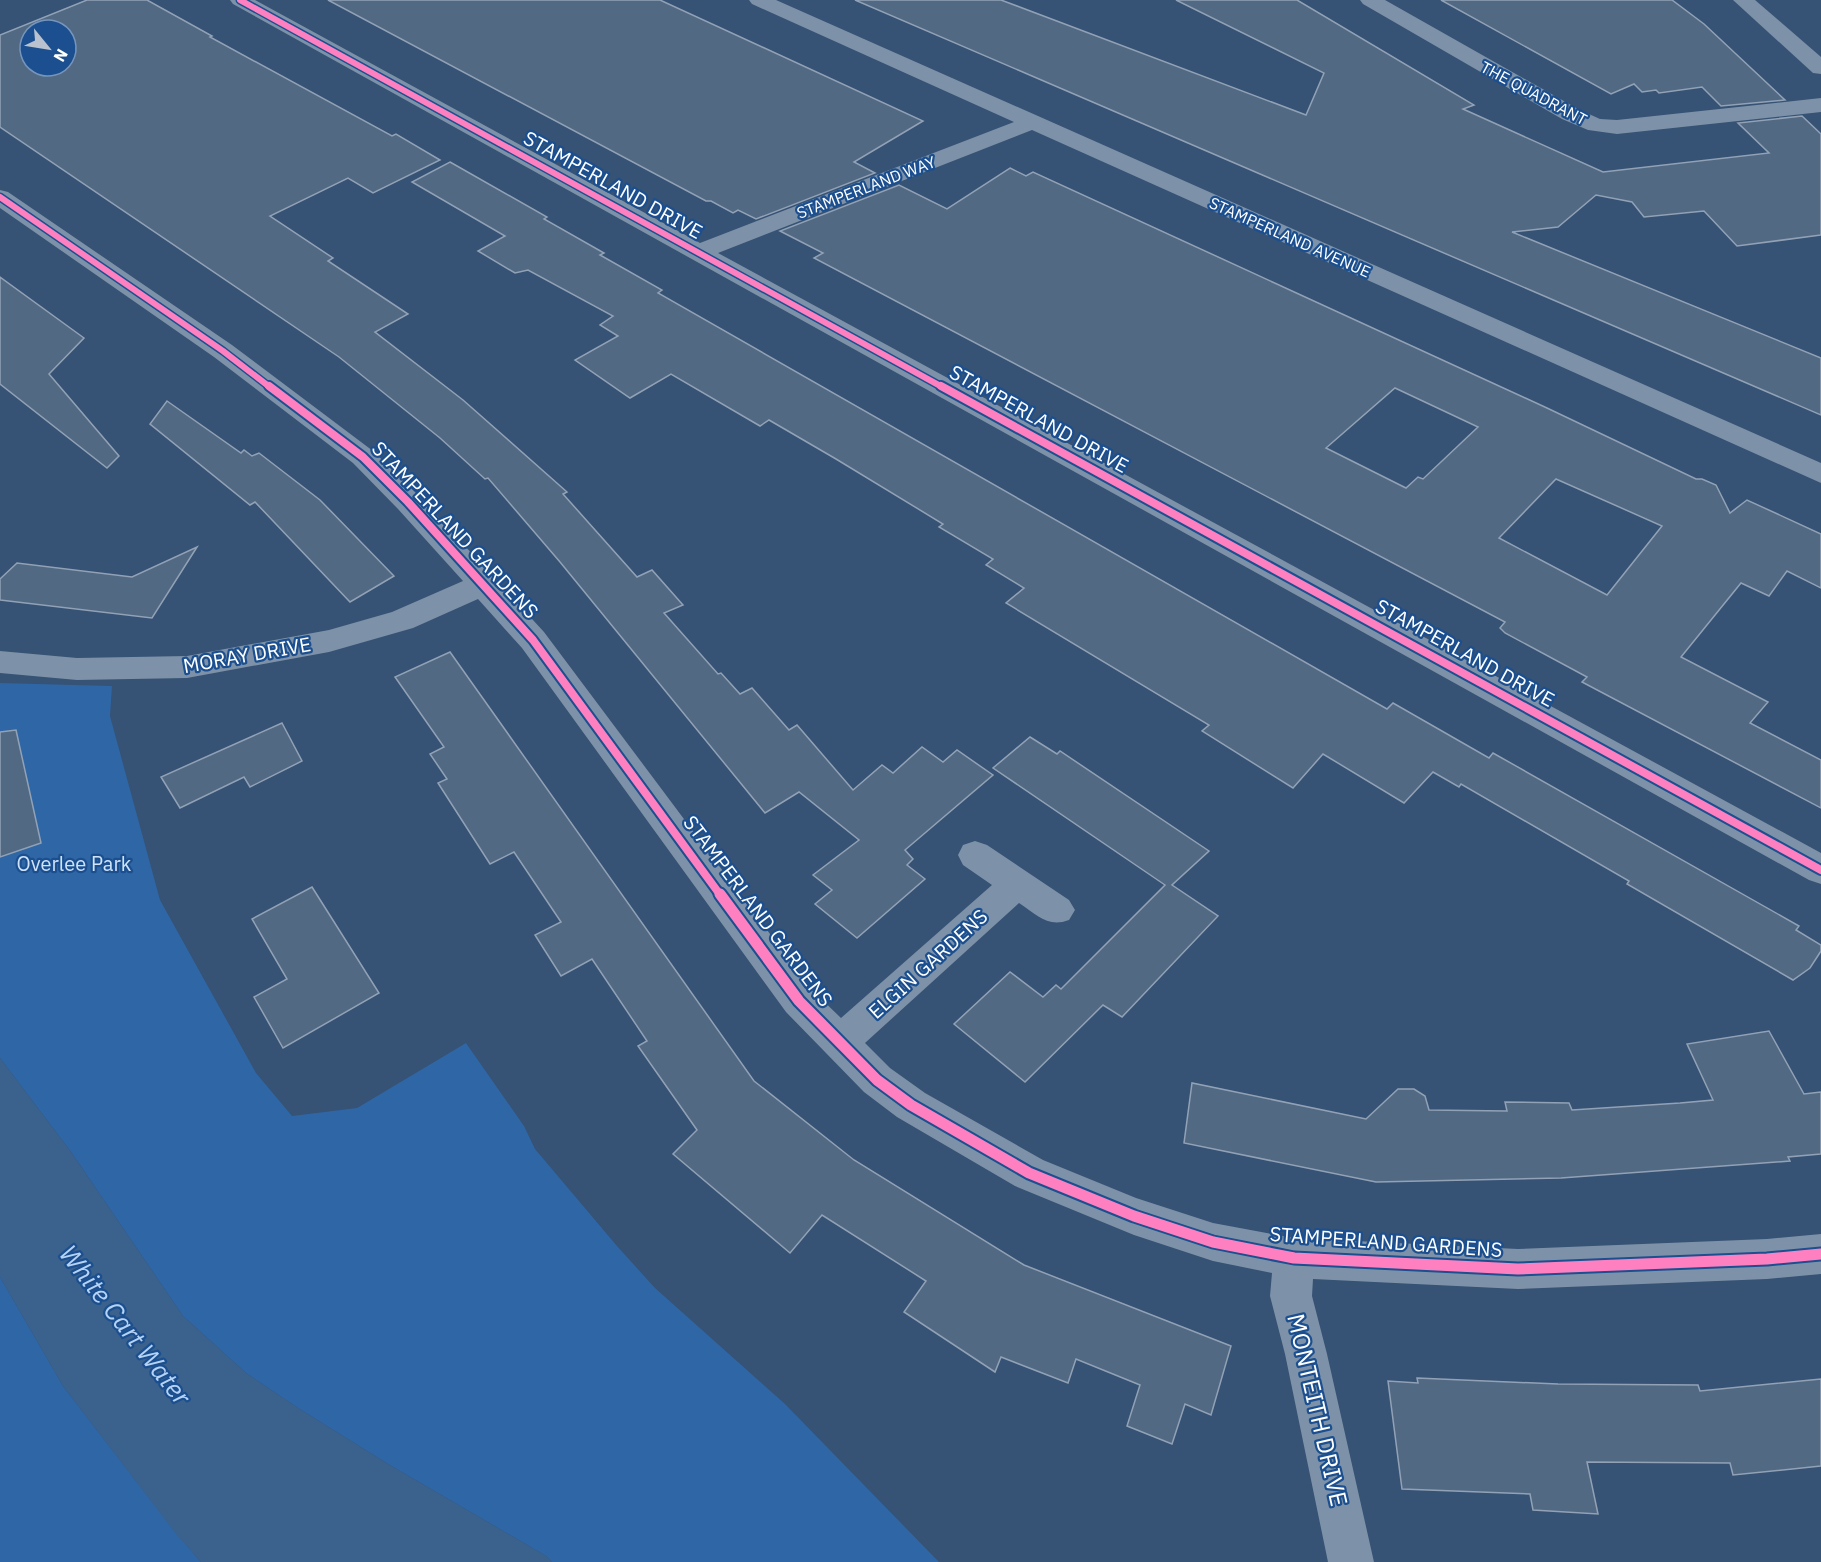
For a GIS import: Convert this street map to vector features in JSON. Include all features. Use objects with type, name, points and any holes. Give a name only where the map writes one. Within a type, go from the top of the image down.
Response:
[{"type":"street","name":"STAMPERLAND DRIVE","points":[[240,0],[1821,870]]},
{"type":"street","name":"STAMPERLAND AVENUE","points":[[759,0],[1821,474]]},
{"type":"street","name":"THE QUADRANT","points":[[1370,0],[1575,117],[1596,125],[1629,126],[1821,105]]},
{"type":"street","points":[[1743,0],[1821,68]]},
{"type":"street","name":"STAMPERLAND WAY","points":[[698,252],[1034,122]]},
{"type":"street","name":"STAMPERLAND GARDENS","points":[[0,197],[223,351],[343,440],[408,502],[533,640],[799,1001],[877,1080],[911,1105],[1029,1173],[1134,1216],[1202,1239],[1294,1258],[1518,1269],[1767,1259],[1821,1254]]},
{"type":"street","name":"MORAY DRIVE","points":[[0,662],[77,669],[187,667],[329,641],[402,620],[484,584]]},
{"type":"street","points":[[975,855],[1057,910]]},
{"type":"street","name":"ELGIN GARDENS","points":[[839,1043],[1017,884]]},
{"type":"street","name":"MONTEITH DRIVE","points":[[1294,1258],[1291,1296],[1306,1354],[1351,1562]]},
{"type":"green space","name":"Overlee Park","points":[[0,683],[112,686],[110,716],[160,900],[256,1073],[292,1116],[357,1108],[466,1043],[524,1126],[535,1149],[655,1288],[785,1404],[939,1562],[552,1562],[546,1556],[388,1464],[298,1408],[246,1373],[183,1316],[71,1152],[0,1058]]},
{"type":"green space","points":[[0,1277],[63,1386],[201,1562],[0,1562]]},
{"type":"water","name":"White Cart Water","points":[[0,1058],[71,1152],[183,1316],[246,1373],[298,1408],[388,1464],[546,1556],[552,1562],[201,1562],[177,1535],[63,1386],[0,1277]]},
{"type":"building","points":[[87,0],[147,0],[212,36],[210,37],[392,136],[396,134],[440,160],[373,193],[348,178],[270,216],[333,258],[328,261],[408,314],[375,332],[463,400],[567,492],[563,494],[637,577],[652,570],[683,605],[664,613],[718,674],[721,673],[740,694],[752,688],[789,730],[797,725],[853,790],[882,765],[893,773],[922,747],[943,762],[957,750],[993,775],[905,850],[913,859],[907,865],[925,879],[857,938],[815,904],[832,890],[813,875],[859,840],[799,792],[765,813],[560,562],[488,478],[485,479],[440,438],[339,357],[0,127],[0,35],[18,28],[18,78],[78,78],[78,18],[42,18]]},
{"type":"building","points":[[328,0],[660,0],[923,121],[854,162],[875,173],[756,219],[738,210],[733,213],[711,201],[706,201]]},
{"type":"building","points":[[855,0],[1001,0],[1306,115],[1324,73],[1176,0],[1297,0],[1474,105],[1463,109],[1603,172],[1769,153],[1738,123],[1802,116],[1821,134],[1821,235],[1737,246],[1704,211],[1644,217],[1632,202],[1596,195],[1558,227],[1512,232],[1821,358],[1821,415]]},
{"type":"building","points":[[1441,0],[1672,0],[1704,24],[1785,100],[1721,106],[1702,87],[1659,93],[1656,90],[1642,92],[1634,84],[1611,94]]},
{"type":"building","points":[[450,162],[547,217],[544,219],[604,253],[600,255],[662,290],[658,293],[1387,709],[1393,703],[1489,758],[1493,753],[1799,926],[1796,930],[1821,945],[1821,951],[1810,968],[1793,980],[1627,884],[1629,881],[1461,784],[1459,787],[1433,772],[1404,803],[1323,754],[1293,788],[1202,731],[1209,725],[1006,603],[1024,588],[986,565],[993,559],[939,527],[943,524],[836,459],[769,420],[760,426],[671,374],[630,398],[575,360],[618,336],[600,325],[613,316],[528,270],[515,273],[478,251],[505,236],[412,182]]},
{"type":"building","points":[[1010,168],[1026,176],[1033,172],[1547,408],[1696,479],[1716,485],[1730,513],[1747,500],[1821,534],[1821,588],[1787,571],[1769,596],[1741,583],[1681,657],[1768,702],[1750,723],[1821,760],[1821,808],[1582,682],[1587,677],[1505,633],[1500,628],[1505,622],[814,258],[823,253],[780,231],[899,185],[947,209]],"holes":[[[1395,388],[1478,427],[1423,479],[1418,477],[1406,488],[1326,448]],[[1556,479],[1662,526],[1607,595],[1499,538]]]},
{"type":"building","points":[[0,277],[84,338],[49,374],[119,456],[107,468],[0,384]]},
{"type":"building","points":[[167,401],[241,453],[244,450],[252,456],[259,453],[320,500],[394,576],[350,602],[255,502],[250,505],[150,424]]},
{"type":"building","points":[[197,547],[152,618],[0,600],[0,579],[17,563],[132,577]]},
{"type":"building","points":[[450,652],[754,1081],[854,1160],[1024,1265],[1231,1346],[1211,1415],[1185,1404],[1172,1444],[1127,1426],[1140,1385],[1076,1359],[1068,1383],[1001,1357],[995,1372],[904,1312],[926,1281],[822,1215],[790,1253],[673,1154],[697,1130],[638,1046],[647,1041],[592,959],[561,976],[535,935],[561,922],[514,852],[490,864],[438,783],[447,779],[430,754],[444,747],[395,677]]},
{"type":"building","points":[[282,723],[302,761],[250,787],[244,777],[180,808],[161,777]]},
{"type":"building","points":[[16,730],[41,843],[0,857],[0,732]]},
{"type":"building","points":[[1030,737],[1057,754],[1060,751],[1209,851],[1172,885],[1218,916],[1122,1017],[1103,1005],[1025,1082],[954,1024],[1010,972],[1043,997],[1056,985],[1061,989],[1165,885],[993,768]]},
{"type":"building","points":[[312,887],[379,993],[283,1048],[254,997],[287,979],[252,919]]},
{"type":"building","points":[[1769,1031],[1804,1094],[1821,1092],[1821,1154],[1788,1157],[1790,1161],[1561,1178],[1376,1182],[1184,1143],[1192,1083],[1366,1119],[1398,1089],[1414,1089],[1425,1096],[1429,1110],[1507,1111],[1505,1102],[1569,1103],[1572,1110],[1680,1103],[1713,1100],[1687,1044]]},
{"type":"building","points":[[1417,1378],[1558,1384],[1698,1385],[1700,1391],[1821,1379],[1821,1466],[1733,1475],[1730,1463],[1587,1462],[1598,1514],[1533,1510],[1530,1494],[1402,1489],[1388,1381],[1418,1383]]},
{"type":"cycle path","points":[[240,0],[1821,870]]},
{"type":"cycle path","points":[[0,197],[223,351],[363,457],[408,502],[533,640],[799,1001],[877,1080],[911,1105],[1029,1173],[1134,1216],[1213,1242],[1294,1258],[1518,1269],[1767,1259],[1821,1254]]}]
